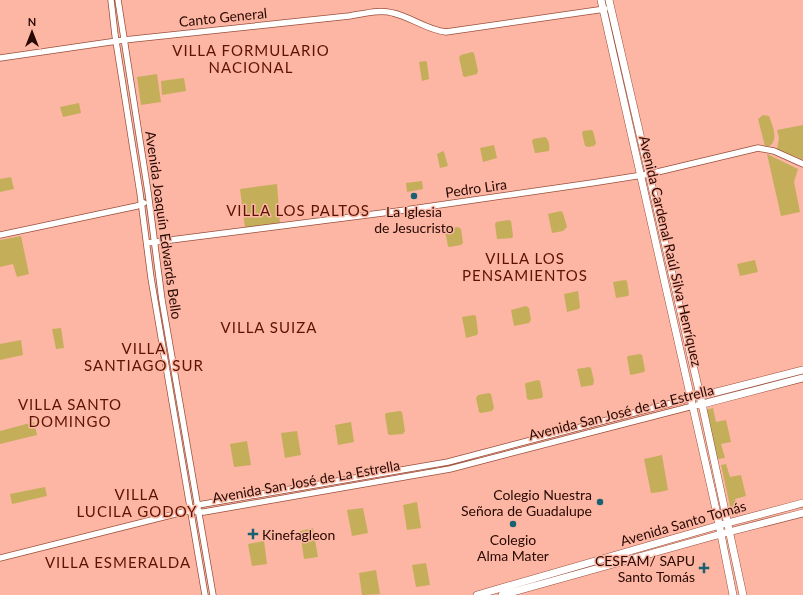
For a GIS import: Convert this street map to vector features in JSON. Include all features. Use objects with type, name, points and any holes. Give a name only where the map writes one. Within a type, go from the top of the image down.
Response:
[{"type":"main road","name":"Avenida Cardenal Raúl Silva Henríquez","points":[[601,0],[721,530],[733,595]]},
{"type":"main road","name":"Avenida Cardenal Raúl Silva Henríquez","points":[[610,4],[702,404],[744,595]]},
{"type":"main road","name":"Avenida San José de La Estrella","points":[[691,398],[803,370]]},
{"type":"main road","name":"Avenida San José de La Estrella","points":[[693,406],[803,378]]},
{"type":"main road","name":"Avenida Santo Tomás","points":[[729,528],[803,503]]},
{"type":"main road","name":"Avenida Santo Tomás","points":[[477,595],[721,530],[803,513]]},
{"type":"main road","name":"Avenida Santo Tomás","points":[[502,595],[721,530]]},
{"type":"street","name":"Avenida Joaquín Edwards Bello","points":[[111,0],[142,205],[151,278],[205,595]]},
{"type":"street","name":"Avenida Joaquín Edwards Bello","points":[[118,0],[149,198],[163,307],[213,595]]},
{"type":"street","name":"Canto General","points":[[0,58],[124,40],[349,16],[382,11],[396,13],[436,30],[451,32],[603,9],[610,4]]},
{"type":"street","name":"Pedro Lira","points":[[147,243],[398,211],[649,174],[758,148],[774,151],[803,164]]},
{"type":"street","points":[[0,235],[142,205],[149,198]]},
{"type":"street","name":"Avenida San José de La Estrella","points":[[191,510],[198,505],[448,462],[691,398]]},
{"type":"street","name":"Avenida San José de La Estrella","points":[[191,510],[199,513],[450,469],[693,406]]},
{"type":"street","points":[[0,558],[191,510]]},
{"type":"shaded area","points":[[472,52],[474,53],[478,71],[477,74],[465,77],[463,76],[459,57]]},
{"type":"shaded area","points":[[419,62],[427,62],[429,79],[422,81]]},
{"type":"shaded area","points":[[157,74],[161,102],[141,105],[137,77]]},
{"type":"shaded area","points":[[184,78],[186,91],[162,95],[161,81]]},
{"type":"shaded area","points":[[79,103],[81,113],[63,117],[60,107]]},
{"type":"shaded area","points":[[763,115],[769,116],[774,131],[773,143],[770,146],[765,146],[758,119]]},
{"type":"shaded area","points":[[803,125],[803,160],[777,149],[779,138],[777,130]]},
{"type":"shaded area","points":[[583,131],[593,131],[596,143],[594,146],[588,147],[585,146],[582,133]]},
{"type":"shaded area","points":[[545,137],[549,143],[549,151],[535,153],[532,141],[533,139]]},
{"type":"shaded area","points":[[494,145],[497,158],[483,162],[480,148]]},
{"type":"shaded area","points":[[443,151],[448,166],[440,168],[437,154]]},
{"type":"shaded area","points":[[767,154],[798,169],[794,182],[800,212],[781,216]]},
{"type":"shaded area","points":[[11,177],[14,189],[0,192],[0,179]]},
{"type":"shaded area","points":[[422,181],[423,189],[407,192],[406,183]]},
{"type":"shaded area","points":[[277,184],[280,224],[245,228],[240,189]]},
{"type":"shaded area","points":[[561,211],[567,227],[563,231],[552,233],[548,214]]},
{"type":"shaded area","points":[[511,221],[512,238],[497,239],[496,222]]},
{"type":"shaded area","points":[[458,227],[461,229],[463,243],[461,245],[449,247],[445,231],[446,229]]},
{"type":"shaded area","points":[[21,236],[29,274],[17,277],[13,264],[0,267],[0,240]]},
{"type":"shaded area","points":[[755,260],[758,272],[740,276],[737,264]]},
{"type":"shaded area","points":[[627,281],[628,296],[616,298],[613,282]]},
{"type":"shaded area","points":[[578,291],[579,309],[567,312],[564,294]]},
{"type":"shaded area","points":[[526,306],[529,308],[531,320],[529,323],[514,326],[511,310]]},
{"type":"shaded area","points":[[476,316],[478,333],[477,335],[466,338],[462,317]]},
{"type":"shaded area","points":[[61,328],[64,348],[56,349],[52,329]]},
{"type":"shaded area","points":[[21,340],[23,355],[0,360],[0,344]]},
{"type":"shaded area","points":[[640,354],[642,355],[645,370],[644,372],[631,375],[627,357]]},
{"type":"shaded area","points":[[591,368],[594,381],[593,385],[581,387],[577,369]]},
{"type":"shaded area","points":[[538,380],[540,381],[543,396],[542,398],[527,399],[525,384]]},
{"type":"shaded area","points":[[491,394],[494,408],[492,411],[481,413],[479,412],[476,398],[478,395]]},
{"type":"shaded area","points":[[713,408],[716,422],[726,420],[731,442],[721,444],[725,458],[717,459],[706,410]]},
{"type":"shaded area","points":[[402,412],[405,431],[403,434],[390,435],[388,434],[385,415],[386,413]]},
{"type":"shaded area","points":[[34,422],[37,435],[0,444],[0,431]]},
{"type":"shaded area","points":[[351,422],[354,442],[338,445],[335,425]]},
{"type":"shaded area","points":[[297,431],[301,455],[285,458],[281,433]]},
{"type":"shaded area","points":[[247,441],[251,465],[234,467],[230,444]]},
{"type":"shaded area","points":[[662,455],[668,490],[651,493],[644,459]]},
{"type":"shaded area","points":[[726,464],[730,477],[741,475],[746,496],[735,499],[738,514],[732,515],[721,465]]},
{"type":"shaded area","points":[[45,487],[47,496],[12,504],[10,494]]},
{"type":"shaded area","points":[[417,502],[421,528],[407,530],[403,505]]},
{"type":"shaded area","points":[[363,508],[368,533],[352,536],[347,510]]},
{"type":"shaded area","points":[[313,528],[318,557],[304,559],[300,531]]},
{"type":"shaded area","points":[[264,541],[267,564],[252,566],[248,544]]},
{"type":"shaded area","points":[[426,563],[430,585],[416,587],[412,565]]},
{"type":"shaded area","points":[[376,570],[380,594],[362,595],[359,573]]},
{"type":"place","name":"La Iglesia de Jesucristo","points":[[414,196]]},
{"type":"place","name":"Colegio Nuestra Señora de Guadalupe","points":[[600,502]]},
{"type":"place","name":"Colegio Alma Mater","points":[[513,524]]},
{"type":"place","name":"Kinefagleon","points":[[253,534]]},
{"type":"place","name":"CESFAM/ SAPU Santo Tomás","points":[[704,568]]},
{"type":"district","name":"VILLA FORMULARIO NACIONAL","points":[[251,58]]},
{"type":"district","name":"VILLA LOS PALTOS","points":[[298,210]]},
{"type":"district","name":"VILLA LOS PENSAMIENTOS","points":[[525,266]]},
{"type":"district","name":"VILLA SUIZA","points":[[269,327]]},
{"type":"district","name":"VILLA SANTIAGO SUR","points":[[144,356]]},
{"type":"district","name":"VILLA SANTO DOMINGO","points":[[70,412]]},
{"type":"district","name":"VILLA LUCILA GODOY","points":[[137,502]]},
{"type":"district","name":"VILLA ESMERALDA","points":[[118,562]]}]
